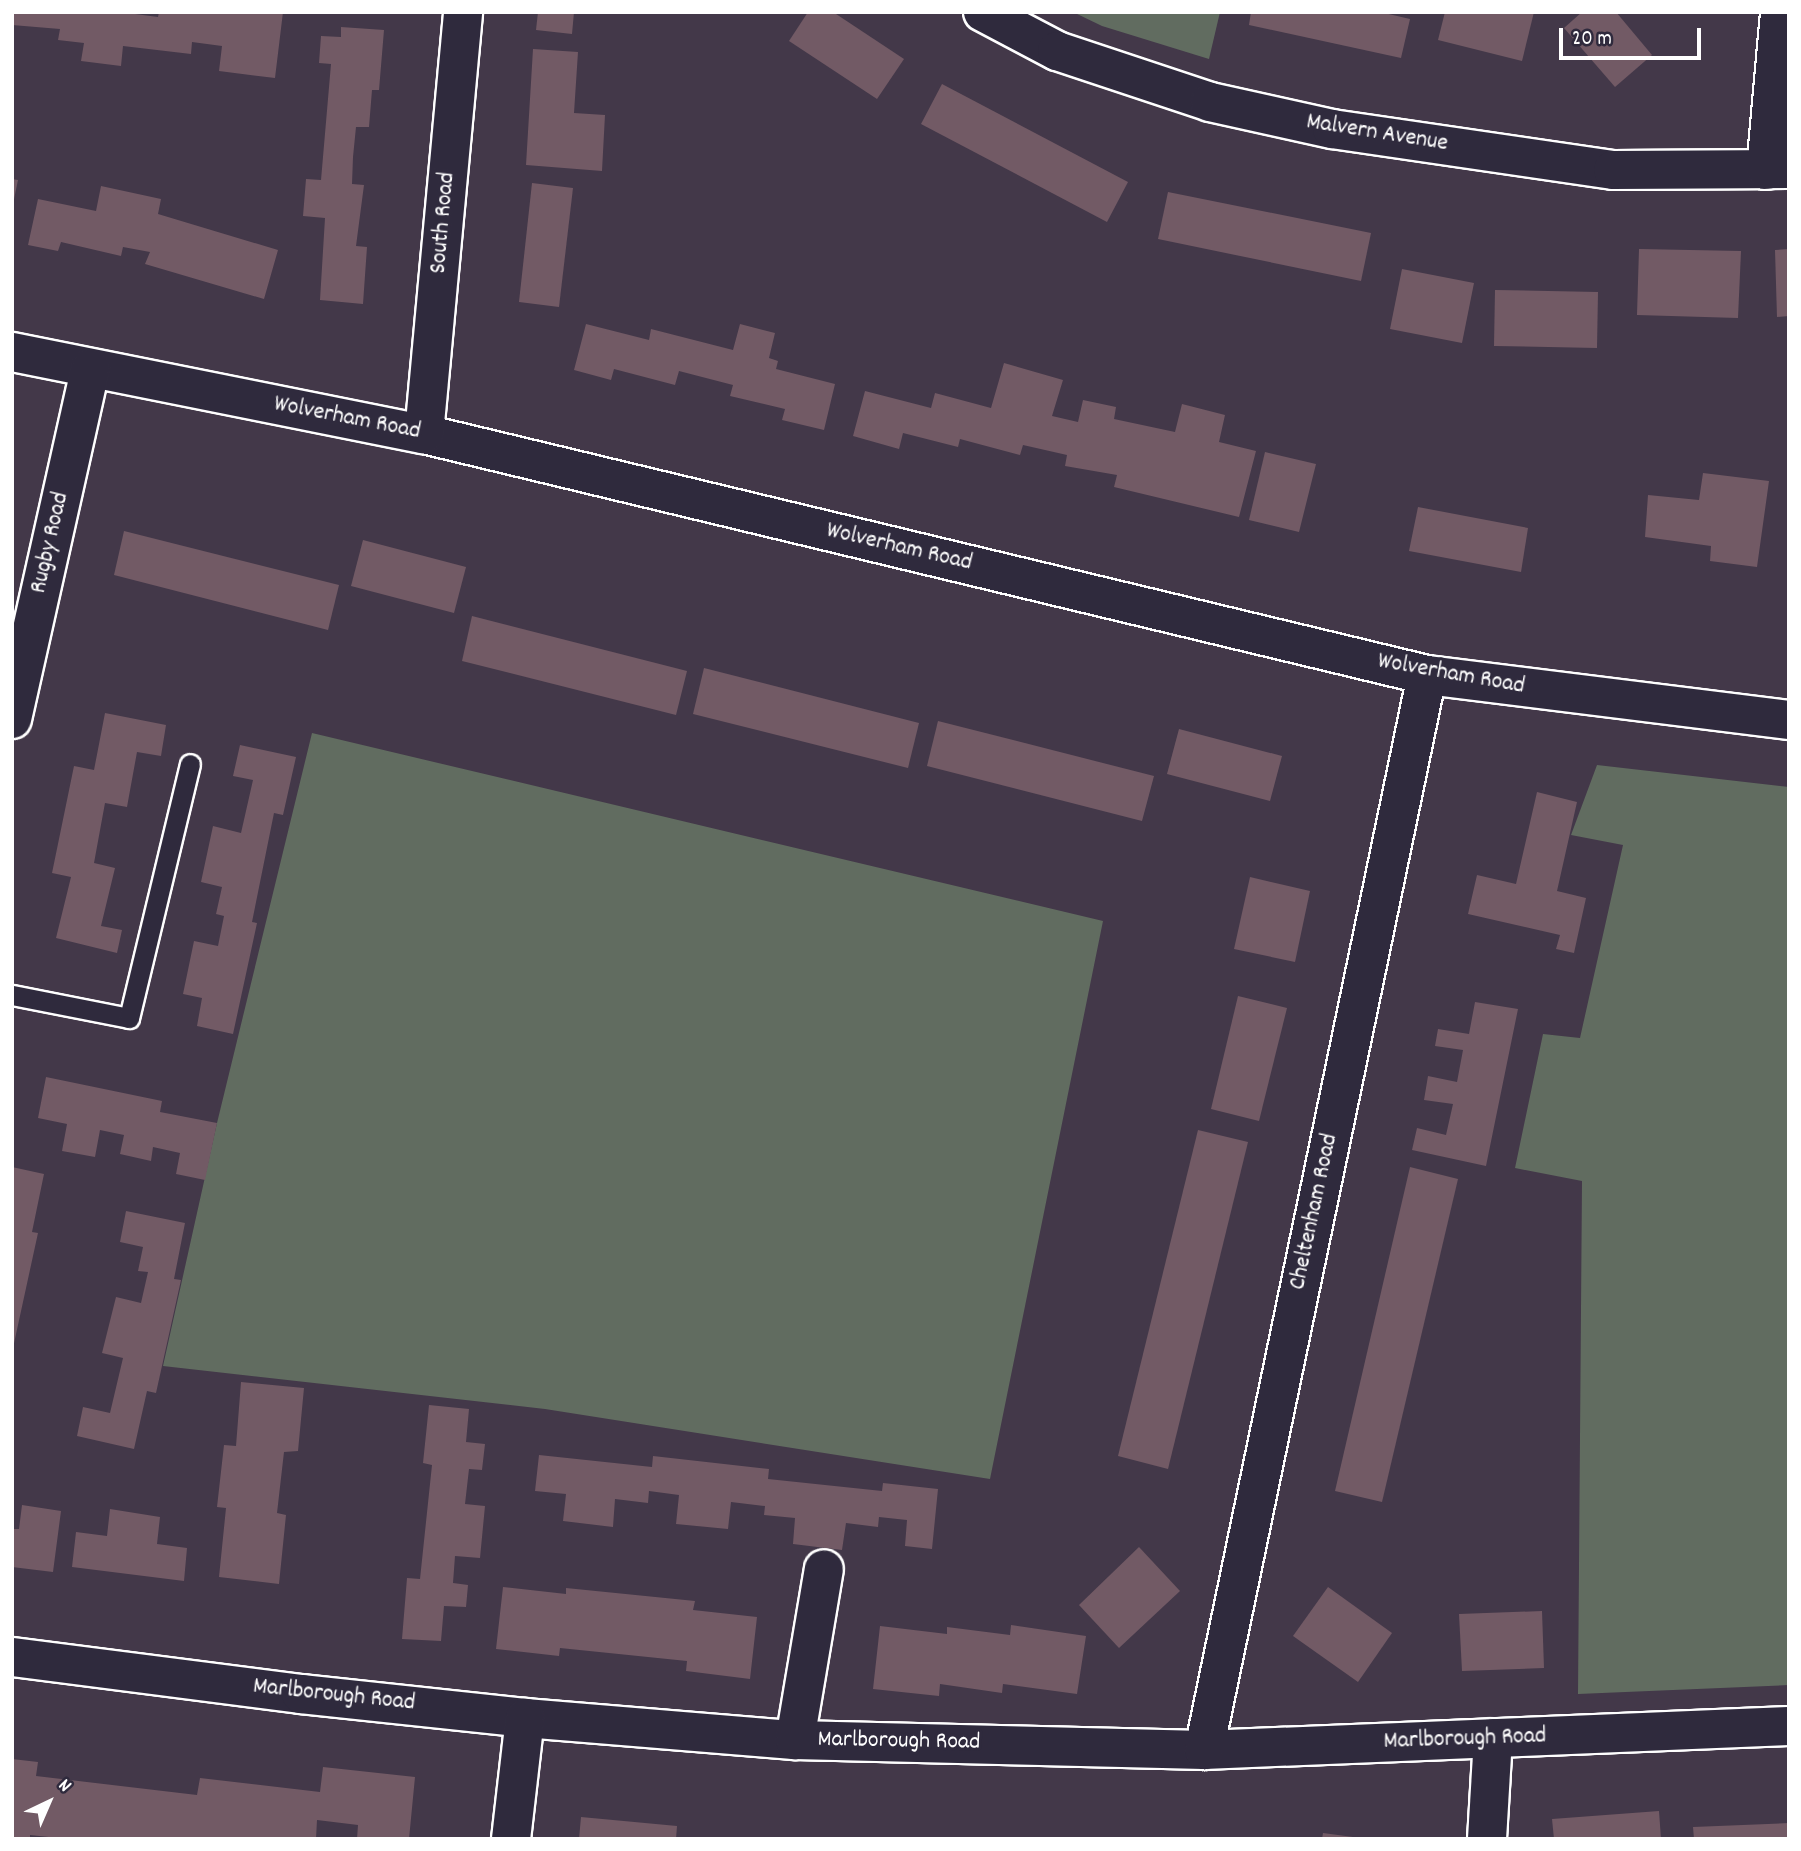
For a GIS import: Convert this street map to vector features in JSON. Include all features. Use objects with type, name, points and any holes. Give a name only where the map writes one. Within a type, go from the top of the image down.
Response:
[{"type":"street","name":"South Road","points":[[424,434],[463,12]]},
{"type":"street","name":"Malvern Avenue","points":[[983,12],[1057,51],[1095,64],[1210,102],[1332,128],[1613,170],[1778,170]]},
{"type":"street","points":[[1778,170],[1780,12]]},
{"type":"street","name":"Wolverham Road","points":[[12,352],[424,434],[1427,674],[1789,720]]},
{"type":"street","name":"Rugby Road","points":[[12,719],[90,369]]},
{"type":"street","name":"Cheltenham Road","points":[[1204,1750],[1427,674]]},
{"type":"street","points":[[795,1740],[824,1569]]},
{"type":"street","name":"Marlborough Road","points":[[12,1657],[301,1694],[525,1718],[795,1740],[1204,1750],[1789,1726]]},
{"type":"street","points":[[511,1839],[525,1718]]},
{"type":"street","points":[[1487,1839],[1493,1738]]},
{"type":"lane","points":[[12,995],[129,1018],[190,764]]},
{"type":"green space","points":[[1073,12],[1220,12],[1209,59],[1102,26]]},
{"type":"green space","points":[[312,733],[1103,921],[990,1479],[545,1409],[163,1366],[217,1123]]},
{"type":"green space","points":[[1597,765],[1789,787],[1789,1685],[1578,1694],[1582,1181],[1515,1168],[1543,1034],[1580,1038],[1623,845],[1571,835]]},
{"type":"building","points":[[12,12],[120,12],[158,17],[159,12],[283,12],[275,78],[219,71],[222,46],[192,42],[191,54],[123,46],[121,66],[81,61],[84,43],[58,40],[60,29],[12,25]]},
{"type":"building","points":[[538,12],[574,12],[572,34],[536,30]]},
{"type":"building","points":[[808,12],[833,12],[904,59],[877,99],[789,41]]},
{"type":"building","points":[[1251,12],[1380,12],[1410,19],[1401,58],[1249,25]]},
{"type":"building","points":[[1445,12],[1534,12],[1522,61],[1438,40]]},
{"type":"building","points":[[1582,12],[1616,12],[1652,55],[1615,87],[1564,28]]},
{"type":"building","points":[[341,27],[384,30],[379,90],[372,90],[369,127],[356,127],[353,157],[352,184],[364,185],[356,246],[367,247],[363,304],[320,300],[325,218],[303,216],[306,179],[321,180],[331,64],[319,63],[321,36],[341,37]]},
{"type":"building","points":[[533,49],[578,52],[574,113],[605,115],[602,171],[526,165]]},
{"type":"building","points":[[942,84],[1128,182],[1107,222],[921,124]]},
{"type":"building","points":[[12,179],[18,180],[13,204],[12,204]]},
{"type":"building","points":[[532,183],[573,188],[559,307],[519,302]]},
{"type":"building","points":[[101,186],[161,199],[158,214],[278,250],[264,299],[145,264],[150,252],[123,247],[121,256],[61,242],[58,251],[28,245],[38,199],[96,211]]},
{"type":"building","points":[[1168,192],[1371,233],[1361,281],[1158,239]]},
{"type":"building","points":[[1639,249],[1741,251],[1738,318],[1637,315]]},
{"type":"building","points":[[1789,249],[1789,316],[1777,317],[1775,250]]},
{"type":"building","points":[[1402,269],[1474,283],[1462,343],[1390,329]]},
{"type":"building","points":[[1495,290],[1598,292],[1597,348],[1494,346]]},
{"type":"building","points":[[586,324],[649,340],[651,329],[733,350],[740,324],[775,333],[769,358],[778,361],[776,369],[835,384],[824,430],[782,420],[785,409],[730,396],[733,385],[679,371],[675,385],[614,369],[611,380],[574,370]]},
{"type":"building","points":[[1004,363],[1063,380],[1052,416],[1078,422],[1083,400],[1116,407],[1114,419],[1175,432],[1182,404],[1225,415],[1219,442],[1256,451],[1239,517],[1114,487],[1117,475],[1065,466],[1067,455],[1023,445],[1020,455],[960,439],[958,447],[903,433],[899,449],[853,436],[865,391],[931,408],[935,393],[991,408]]},
{"type":"building","points":[[1265,452],[1316,464],[1299,532],[1249,520]]},
{"type":"building","points":[[1703,473],[1769,481],[1757,567],[1710,561],[1711,546],[1645,537],[1648,495],[1699,500]]},
{"type":"building","points":[[1418,507],[1528,528],[1521,572],[1409,551]]},
{"type":"building","points":[[124,531],[339,585],[328,630],[114,575]]},
{"type":"building","points":[[363,540],[466,567],[454,613],[351,586]]},
{"type":"building","points":[[472,616],[687,671],[676,715],[462,661]]},
{"type":"building","points":[[704,668],[919,723],[908,768],[693,714]]},
{"type":"building","points":[[105,713],[166,725],[161,756],[137,752],[127,807],[105,803],[94,863],[115,868],[101,926],[122,930],[117,953],[56,938],[71,877],[52,873],[74,766],[94,770]]},
{"type":"building","points":[[938,721],[1154,776],[1142,821],[927,766]]},
{"type":"building","points":[[1179,729],[1282,756],[1270,801],[1167,774]]},
{"type":"building","points":[[240,745],[296,757],[283,815],[274,813],[252,922],[257,923],[233,1034],[197,1026],[202,998],[183,994],[194,941],[218,946],[224,916],[216,914],[222,887],[201,882],[213,826],[241,833],[253,780],[233,776]]},
{"type":"building","points":[[1537,792],[1577,802],[1557,891],[1586,898],[1574,953],[1556,949],[1560,935],[1468,914],[1477,875],[1516,884]]},
{"type":"building","points":[[1250,877],[1310,891],[1295,962],[1234,949]]},
{"type":"building","points":[[1238,996],[1287,1008],[1259,1121],[1211,1109]]},
{"type":"building","points":[[1475,1002],[1518,1009],[1486,1166],[1412,1150],[1417,1128],[1446,1135],[1453,1104],[1424,1100],[1428,1076],[1457,1082],[1463,1050],[1435,1046],[1438,1029],[1469,1034]]},
{"type":"building","points":[[46,1077],[162,1101],[160,1112],[217,1123],[205,1180],[176,1174],[180,1153],[153,1147],[151,1161],[120,1154],[124,1135],[100,1130],[95,1157],[62,1151],[67,1124],[38,1118]]},
{"type":"building","points":[[1198,1130],[1248,1142],[1168,1469],[1118,1456]]},
{"type":"building","points":[[12,1167],[44,1174],[32,1232],[38,1233],[13,1348]]},
{"type":"building","points":[[1410,1167],[1458,1179],[1382,1502],[1335,1491]]},
{"type":"building","points":[[126,1211],[185,1223],[174,1279],[181,1280],[156,1393],[147,1391],[134,1449],[77,1436],[83,1407],[110,1413],[123,1358],[102,1353],[116,1297],[141,1303],[148,1272],[138,1271],[143,1247],[120,1242]]},
{"type":"building","points":[[241,1382],[304,1388],[298,1451],[284,1452],[277,1513],[286,1515],[279,1584],[219,1577],[226,1508],[217,1507],[224,1445],[236,1446]]},
{"type":"building","points":[[429,1405],[469,1409],[466,1442],[485,1444],[482,1470],[469,1469],[465,1504],[485,1506],[480,1558],[455,1556],[453,1583],[468,1585],[466,1607],[444,1606],[441,1641],[402,1639],[407,1578],[420,1579],[432,1465],[423,1463]]},
{"type":"building","points":[[539,1455],[652,1467],[653,1456],[769,1469],[768,1479],[882,1491],[883,1483],[938,1489],[932,1549],[905,1546],[907,1520],[879,1517],[878,1527],[846,1523],[842,1550],[793,1544],[795,1518],[764,1515],[765,1506],[731,1502],[728,1529],[676,1524],[679,1495],[649,1491],[648,1503],[615,1499],[613,1527],[563,1521],[566,1494],[535,1491]]},
{"type":"building","points":[[22,1505],[61,1511],[53,1572],[12,1567],[12,1529],[19,1529]]},
{"type":"building","points":[[110,1509],[160,1517],[157,1544],[187,1548],[184,1581],[72,1567],[76,1532],[107,1536]]},
{"type":"building","points":[[1139,1547],[1180,1591],[1119,1648],[1079,1605]]},
{"type":"building","points":[[503,1587],[566,1594],[566,1588],[695,1601],[693,1610],[757,1617],[750,1679],[686,1671],[687,1661],[560,1648],[559,1656],[496,1649]]},
{"type":"building","points":[[1328,1587],[1392,1633],[1358,1682],[1293,1636]]},
{"type":"building","points":[[1542,1611],[1544,1668],[1462,1671],[1459,1614]]},
{"type":"building","points":[[1011,1625],[1086,1636],[1077,1694],[1003,1684],[1002,1693],[940,1684],[939,1696],[873,1689],[880,1626],[947,1634],[947,1627],[1010,1635]]},
{"type":"building","points":[[12,1759],[38,1762],[36,1776],[197,1795],[200,1778],[320,1792],[323,1767],[415,1777],[409,1839],[357,1839],[358,1825],[317,1820],[316,1839],[67,1839],[30,1835],[30,1839],[12,1839]]},
{"type":"building","points":[[1659,1811],[1661,1839],[1554,1839],[1552,1819]]},
{"type":"building","points":[[581,1817],[677,1826],[676,1839],[579,1839]]},
{"type":"building","points":[[1789,1823],[1789,1839],[1694,1839],[1693,1827]]},
{"type":"building","points":[[1323,1833],[1353,1837],[1353,1839],[1322,1839]]}]
